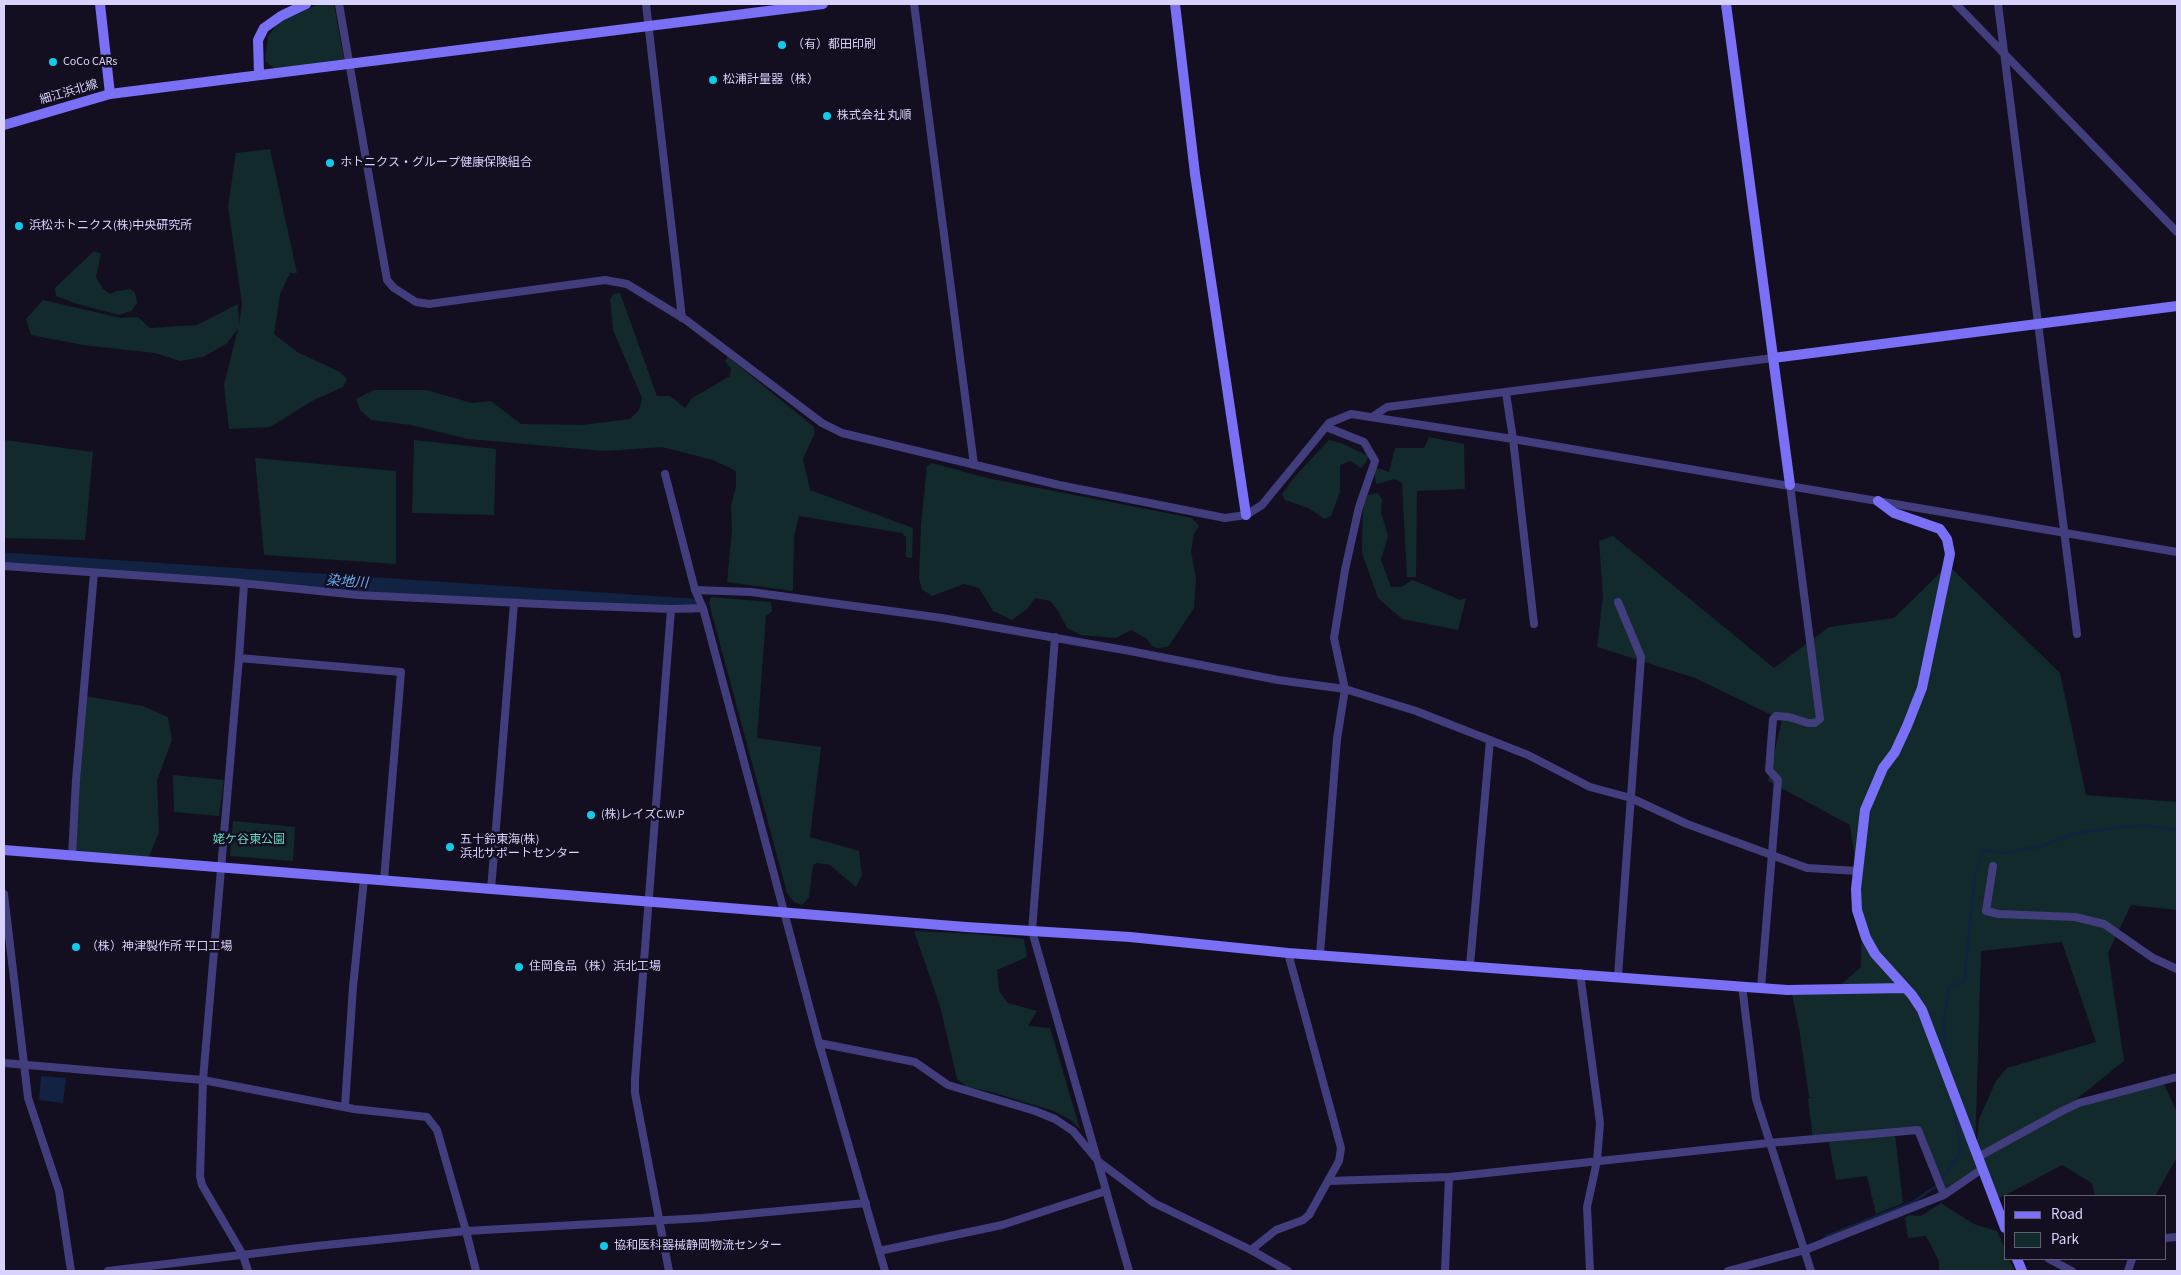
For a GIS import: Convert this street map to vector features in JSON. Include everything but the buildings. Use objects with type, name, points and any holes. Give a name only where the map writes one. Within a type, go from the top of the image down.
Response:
[{"type":"street","name":"細江浜北線","points":[[4,125],[110,94],[100,4]]},
{"type":"street","points":[[259,75],[258,40],[264,28],[281,16],[306,4]]},
{"type":"street","points":[[339,4],[351,63],[387,280],[406,298],[429,304],[605,280],[615,281],[634,288],[682,318],[822,423],[842,433],[1059,485],[1225,518],[1246,515],[1262,505],[1326,427],[1334,420],[1351,414],[1790,485],[2177,552]]},
{"type":"street","points":[[646,4],[682,318]]},
{"type":"street","points":[[110,94],[823,4]]},
{"type":"street","points":[[914,4],[974,465]]},
{"type":"street","points":[[1175,4],[1197,183],[1246,515]]},
{"type":"street","points":[[1726,4],[1820,719],[1808,723],[1789,717],[1776,716],[1773,719],[1769,770],[1778,780],[1761,988]]},
{"type":"street","points":[[1956,4],[2177,232]]},
{"type":"street","points":[[1998,4],[2066,533],[2077,634]]},
{"type":"street","points":[[2167,221],[2177,220]]},
{"type":"street","points":[[1372,417],[1387,407],[2177,306]]},
{"type":"street","points":[[1506,393],[1534,624]]},
{"type":"street","points":[[1320,954],[1337,739],[1345,689],[1334,638],[1358,507],[1375,460],[1364,442],[1326,427]]},
{"type":"street","points":[[665,474],[695,590],[703,608],[819,1043],[885,1271]]},
{"type":"street","points":[[1878,501],[1894,513],[1940,528],[1948,539],[1950,554],[1922,688],[1907,726],[1894,752],[1883,768],[1865,810],[1856,900],[1864,933],[1882,963],[1922,1010],[2004,1225]]},
{"type":"street","points":[[4,566],[244,584],[358,595],[671,609],[703,608]]},
{"type":"street","points":[[72,856],[76,780],[94,573]]},
{"type":"street","points":[[244,584],[203,1080],[200,1176],[202,1185],[243,1255],[248,1271]]},
{"type":"street","points":[[695,590],[751,592],[942,618],[1055,637],[1228,671],[1345,689],[1416,711],[1528,755],[1590,787],[1632,798],[1687,824],[1808,868],[1858,871]]},
{"type":"street","points":[[1618,602],[1641,657],[1618,976]]},
{"type":"street","points":[[491,890],[514,603]]},
{"type":"street","points":[[669,1271],[658,1220],[635,1086],[671,609]]},
{"type":"street","points":[[1055,637],[1032,931],[1129,1271]]},
{"type":"street","points":[[239,658],[401,672],[384,880]]},
{"type":"street","points":[[1470,965],[1490,740]]},
{"type":"street","points":[[4,850],[364,878],[491,890],[1130,937],[1288,953],[1580,973],[1787,990],[1905,988]]},
{"type":"street","points":[[1993,866],[1986,911],[1999,914],[2075,917],[2104,924],[2153,958],[2177,969]]},
{"type":"street","points":[[345,1106],[353,987],[364,878]]},
{"type":"street","points":[[4,894],[28,1098],[59,1191],[71,1271]]},
{"type":"street","points":[[1251,1250],[1276,1230],[1309,1216],[1339,1161],[1341,1148],[1288,953]]},
{"type":"street","points":[[1580,973],[1600,1123],[1597,1161],[1588,1206],[1590,1271]]},
{"type":"street","points":[[1742,986],[1756,1099],[1812,1271]]},
{"type":"street","points":[[819,1043],[915,1062],[948,1085],[1055,1118],[1073,1131],[1099,1162],[1154,1203],[1251,1250],[1288,1271]]},
{"type":"street","points":[[4,1063],[203,1080],[345,1106],[424,1116],[432,1121],[437,1130],[476,1271]]},
{"type":"street","points":[[1978,1157],[2062,1110],[2079,1103],[2177,1077]]},
{"type":"street","points":[[1329,1181],[1449,1177],[1769,1143],[1918,1130],[1944,1195]]},
{"type":"street","points":[[1728,1271],[1805,1250],[1944,1195],[1982,1169]]},
{"type":"street","points":[[1445,1271],[1449,1177]]},
{"type":"street","points":[[879,1251],[1002,1225],[1106,1191]]},
{"type":"street","points":[[108,1271],[466,1231],[712,1218],[866,1203]]},
{"type":"street","points":[[2052,1260],[2072,1271]]},
{"type":"green space","points":[[318,4],[334,4],[344,59],[275,69],[265,61],[268,36],[278,23]]},
{"type":"green space","points":[[270,149],[297,273],[290,273],[280,294],[274,334],[297,352],[340,372],[347,379],[343,387],[314,400],[270,427],[229,429],[224,385],[238,329],[226,344],[203,357],[180,361],[155,353],[83,345],[31,335],[26,319],[43,300],[121,318],[138,317],[150,328],[197,325],[238,304],[239,325],[242,304],[228,206],[236,153]]},
{"type":"green space","points":[[94,251],[101,254],[96,277],[103,289],[110,294],[130,289],[135,293],[137,303],[131,311],[119,315],[74,303],[56,296],[55,288]]},
{"type":"green space","points":[[620,293],[657,396],[670,396],[685,408],[692,398],[730,376],[731,369],[725,361],[728,357],[814,427],[814,435],[803,459],[810,490],[913,528],[912,558],[906,557],[906,537],[902,533],[799,516],[794,536],[793,591],[727,582],[732,530],[731,506],[736,486],[736,471],[713,460],[662,447],[605,451],[468,439],[411,425],[371,420],[360,410],[356,399],[374,390],[426,390],[472,403],[491,401],[521,424],[582,425],[630,419],[639,410],[642,398],[613,330],[610,299],[613,294]]},
{"type":"green space","points":[[1429,437],[1464,444],[1465,489],[1417,491],[1416,577],[1407,577],[1402,483],[1395,479],[1376,484],[1374,467],[1389,472],[1395,448],[1424,448]]},
{"type":"green space","points":[[4,440],[93,452],[85,540],[4,538]]},
{"type":"green space","points":[[414,440],[496,449],[494,515],[412,513]]},
{"type":"green space","points":[[1329,440],[1341,443],[1368,456],[1366,463],[1361,468],[1350,461],[1340,465],[1340,492],[1331,516],[1325,519],[1308,508],[1285,500],[1282,494],[1297,474]]},
{"type":"green space","points":[[255,458],[396,471],[396,564],[264,555]]},
{"type":"green space","points":[[932,463],[987,478],[1192,518],[1199,526],[1194,534],[1191,551],[1196,578],[1194,608],[1168,647],[1157,648],[1152,646],[1146,638],[1131,630],[1116,638],[1081,635],[1067,628],[1059,612],[1050,601],[1035,598],[1027,609],[1012,620],[993,611],[979,588],[964,584],[932,596],[922,589],[919,579],[921,524],[927,466]]},
{"type":"green space","points":[[1378,493],[1382,499],[1381,512],[1388,536],[1381,560],[1391,587],[1401,587],[1413,580],[1460,600],[1466,598],[1458,630],[1402,619],[1378,598],[1362,553],[1363,502],[1368,495]]},
{"type":"green space","points":[[1613,536],[1774,668],[1829,627],[1894,618],[1948,565],[2060,673],[2086,795],[2177,802],[2177,910],[2131,905],[2108,953],[2124,1061],[2063,1110],[2164,1084],[2177,1112],[2177,1157],[2156,1195],[2095,1195],[2092,1183],[2062,1165],[1998,1199],[1976,1150],[1979,1119],[1996,1081],[2007,1068],[2096,1042],[2062,942],[1981,951],[1975,1153],[1979,1169],[1944,1190],[1918,1128],[1813,1139],[1808,1098],[1813,1098],[1809,1097],[1799,1028],[1791,990],[1835,990],[1861,967],[1862,908],[1850,825],[1768,781],[1782,720],[1695,678],[1597,647],[1603,596],[1599,541]]},
{"type":"green space","points":[[711,597],[771,602],[772,611],[766,616],[757,738],[821,747],[810,837],[859,851],[862,875],[856,887],[830,865],[817,863],[813,865],[809,897],[802,905],[794,902],[787,893],[709,603]]},
{"type":"green space","points":[[85,696],[143,706],[168,717],[172,740],[157,780],[159,832],[147,862],[72,849]]},
{"type":"green space","points":[[173,775],[224,780],[219,816],[174,812]]},
{"type":"green space","name":"姥ケ谷東公園","points":[[233,821],[295,827],[293,861],[230,856]]},
{"type":"green space","points":[[914,931],[978,934],[1024,939],[1027,957],[997,970],[999,991],[1008,1003],[1037,1011],[1028,1026],[1050,1028],[1080,1129],[1069,1119],[1054,1111],[988,1091],[967,1087],[957,1079],[940,1006]]},
{"type":"green space","points":[[1895,1134],[1903,1203],[1876,1214],[1867,1176],[1836,1180],[1829,1142]]},
{"type":"green space","points":[[1941,1203],[1974,1224],[1997,1231],[2004,1247],[2004,1260],[2010,1260],[2015,1271],[1939,1271],[1939,1261],[1926,1236],[1908,1238],[1905,1218],[1909,1215],[1921,1216]]},
{"type":"water","points":[[41,1076],[66,1078],[63,1103],[39,1100]]},
{"type":"waterway","name":"染地川","points":[[4,560],[691,606]]},
{"type":"waterway","points":[[1948,1066],[1943,1027],[1949,988],[1964,982],[1975,875],[1983,850],[2002,853],[2038,847],[2077,833],[2121,827],[2144,826],[2177,830]]},
{"type":"waterway","points":[[1823,1240],[1827,1236],[1913,1202],[1938,1185],[1961,1152],[1954,1106]]},
{"type":"place","name":"（有）都田印刷","points":[[782,45]]},
{"type":"place","name":"CoCo CARs","points":[[53,62]]},
{"type":"place","name":"松浦計量器（株）","points":[[713,80]]},
{"type":"place","name":"株式会社 丸順","points":[[827,116]]},
{"type":"place","name":"ホトニクス・グループ健康保険組合","points":[[330,163]]},
{"type":"place","name":"浜松ホトニクス(株)中央研究所","points":[[19,226]]},
{"type":"place","name":"(株)レイズC.W.P","points":[[591,815]]},
{"type":"place","name":"五十鈴東海(株) 浜北サポートセンター","points":[[450,847]]},
{"type":"place","name":"（株）神津製作所 平口工場","points":[[76,947]]},
{"type":"place","name":"住岡食品（株）浜北工場","points":[[519,967]]},
{"type":"place","name":"協和医科器械静岡物流センター","points":[[604,1246]]}]
